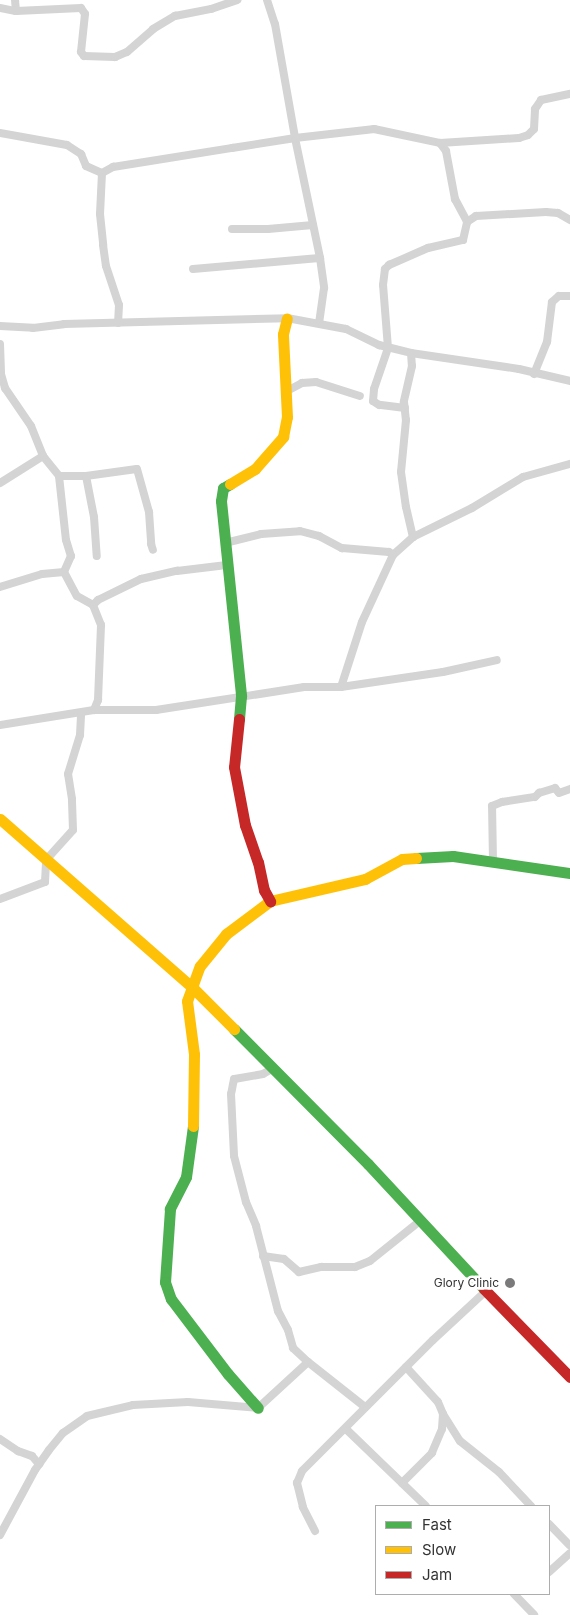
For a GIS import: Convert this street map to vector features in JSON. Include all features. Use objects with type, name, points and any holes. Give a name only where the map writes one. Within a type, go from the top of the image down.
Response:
[{"type":"street","points":[[15,0],[16,10]]},
{"type":"street","points":[[0,8],[16,10],[81,8],[85,14],[81,52],[84,56],[114,57],[127,52],[153,29],[175,16],[211,9],[237,0]]},
{"type":"street","points":[[267,0],[275,24],[295,138],[320,258],[324,288],[319,323]]},
{"type":"street","points":[[102,173],[113,167],[295,138],[374,129],[440,143],[520,138],[528,135],[534,129],[535,109],[541,100],[570,94]]},
{"type":"street","points":[[0,134],[67,145],[82,154],[86,166],[102,173]]},
{"type":"street","points":[[404,408],[379,405],[373,401],[374,389],[388,348],[382,285],[385,269],[389,265],[428,248],[463,240],[467,222],[455,199],[446,151],[440,143]]},
{"type":"street","points":[[102,173],[100,214],[103,245],[106,266],[115,288],[119,305],[118,323]]},
{"type":"street","points":[[467,222],[476,216],[538,212],[558,213],[570,220]]},
{"type":"street","points":[[232,229],[268,229],[313,225]]},
{"type":"street","points":[[193,269],[320,258]]},
{"type":"street","points":[[534,374],[547,342],[552,302],[559,296],[570,296]]},
{"type":"street","points":[[270,901],[264,890],[258,862],[245,825],[234,767],[241,696],[227,565],[222,488],[255,469],[283,437],[287,417],[287,391],[283,334],[287,318]]},
{"type":"street","points":[[0,326],[33,328],[64,324],[287,318],[346,329],[388,348],[519,370],[570,381]]},
{"type":"street","points":[[0,344],[1,374],[5,388],[30,426],[43,456],[59,476],[66,540],[72,556],[64,572]]},
{"type":"street","points":[[411,353],[412,366],[404,408],[406,420],[401,472],[413,537]]},
{"type":"street","points":[[287,391],[302,383],[316,382],[360,396]]},
{"type":"street","points":[[0,483],[43,456]]},
{"type":"street","points":[[341,687],[362,622],[393,555],[413,537],[472,508],[523,477],[570,464]]},
{"type":"street","points":[[59,476],[86,476],[136,468],[149,512],[151,544],[154,550]]},
{"type":"street","points":[[86,476],[94,517],[97,556]]},
{"type":"street","points":[[225,543],[261,534],[300,531],[319,536],[342,548],[388,552],[393,555]]},
{"type":"street","points":[[93,605],[98,600],[141,579],[177,571],[227,565]]},
{"type":"street","points":[[0,588],[42,574],[64,572]]},
{"type":"street","points":[[64,572],[77,596],[93,605],[101,625],[98,700],[94,710]]},
{"type":"street","points":[[0,725],[81,714],[94,710],[156,710],[304,687],[341,687],[443,672],[497,660]]},
{"type":"street","points":[[45,882],[46,860],[73,830],[72,799],[68,774],[80,734],[81,714]]},
{"type":"street","points":[[493,861],[492,806],[502,802],[535,797],[539,793],[554,788],[559,793],[570,789]]},
{"type":"street","points":[[0,820],[191,986],[421,1220],[486,1291],[570,1377]]},
{"type":"street","points":[[258,1408],[228,1374],[171,1299],[165,1282],[170,1209],[186,1177],[193,1137],[194,1054],[187,1001],[191,986],[198,976],[200,966],[226,934],[270,901],[365,879],[402,859],[453,856],[570,873]]},
{"type":"street","points":[[0,899],[45,882],[56,869]]},
{"type":"street","points":[[272,1069],[263,1074],[234,1080],[231,1094],[234,1156],[246,1202],[256,1226],[278,1311],[288,1330],[293,1348],[365,1407]]},
{"type":"street","points":[[263,1256],[284,1260],[299,1272],[321,1267],[355,1267],[370,1261],[421,1220]]},
{"type":"street","points":[[315,1531],[303,1507],[297,1483],[302,1470],[486,1291]]},
{"type":"street","points":[[0,1535],[3,1526],[39,1464],[64,1433],[87,1416],[133,1406],[188,1402],[258,1408],[308,1362]]},
{"type":"street","points":[[406,1367],[438,1402],[443,1414],[460,1441],[499,1472],[530,1505]]},
{"type":"street","points":[[402,1483],[432,1453],[442,1429],[443,1414]]},
{"type":"street","points":[[346,1429],[425,1505]]},
{"type":"street","points":[[0,1439],[18,1451],[32,1456],[39,1464]]},
{"type":"street","points":[[550,1525],[570,1546]]},
{"type":"street","points":[[550,1571],[570,1553]]},
{"type":"street","points":[[519,1595],[534,1615]]},
{"type":"traffic: fast","points":[[230,484],[223,488],[221,501],[241,696],[239,719]]},
{"type":"traffic: fast","points":[[416,858],[453,856],[570,873]]},
{"type":"traffic: fast","points":[[234,1029],[368,1164],[484,1289]]},
{"type":"traffic: fast","points":[[193,1126],[186,1177],[170,1209],[165,1282],[171,1299],[228,1374],[258,1408]]},
{"type":"traffic: slow","points":[[230,484],[255,469],[283,437],[287,417],[283,334],[287,318]]},
{"type":"traffic: slow","points":[[0,819],[191,986],[234,1029]]},
{"type":"traffic: slow","points":[[193,1126],[194,1054],[187,1001],[200,966],[226,934],[270,901],[365,879],[402,859],[416,858]]},
{"type":"traffic: jam","points":[[239,719],[234,767],[245,825],[258,862],[264,890],[270,901]]},
{"type":"traffic: jam","points":[[484,1289],[570,1377]]},
{"type":"place","name":"Glory Clinic","points":[[510,1283]]}]
